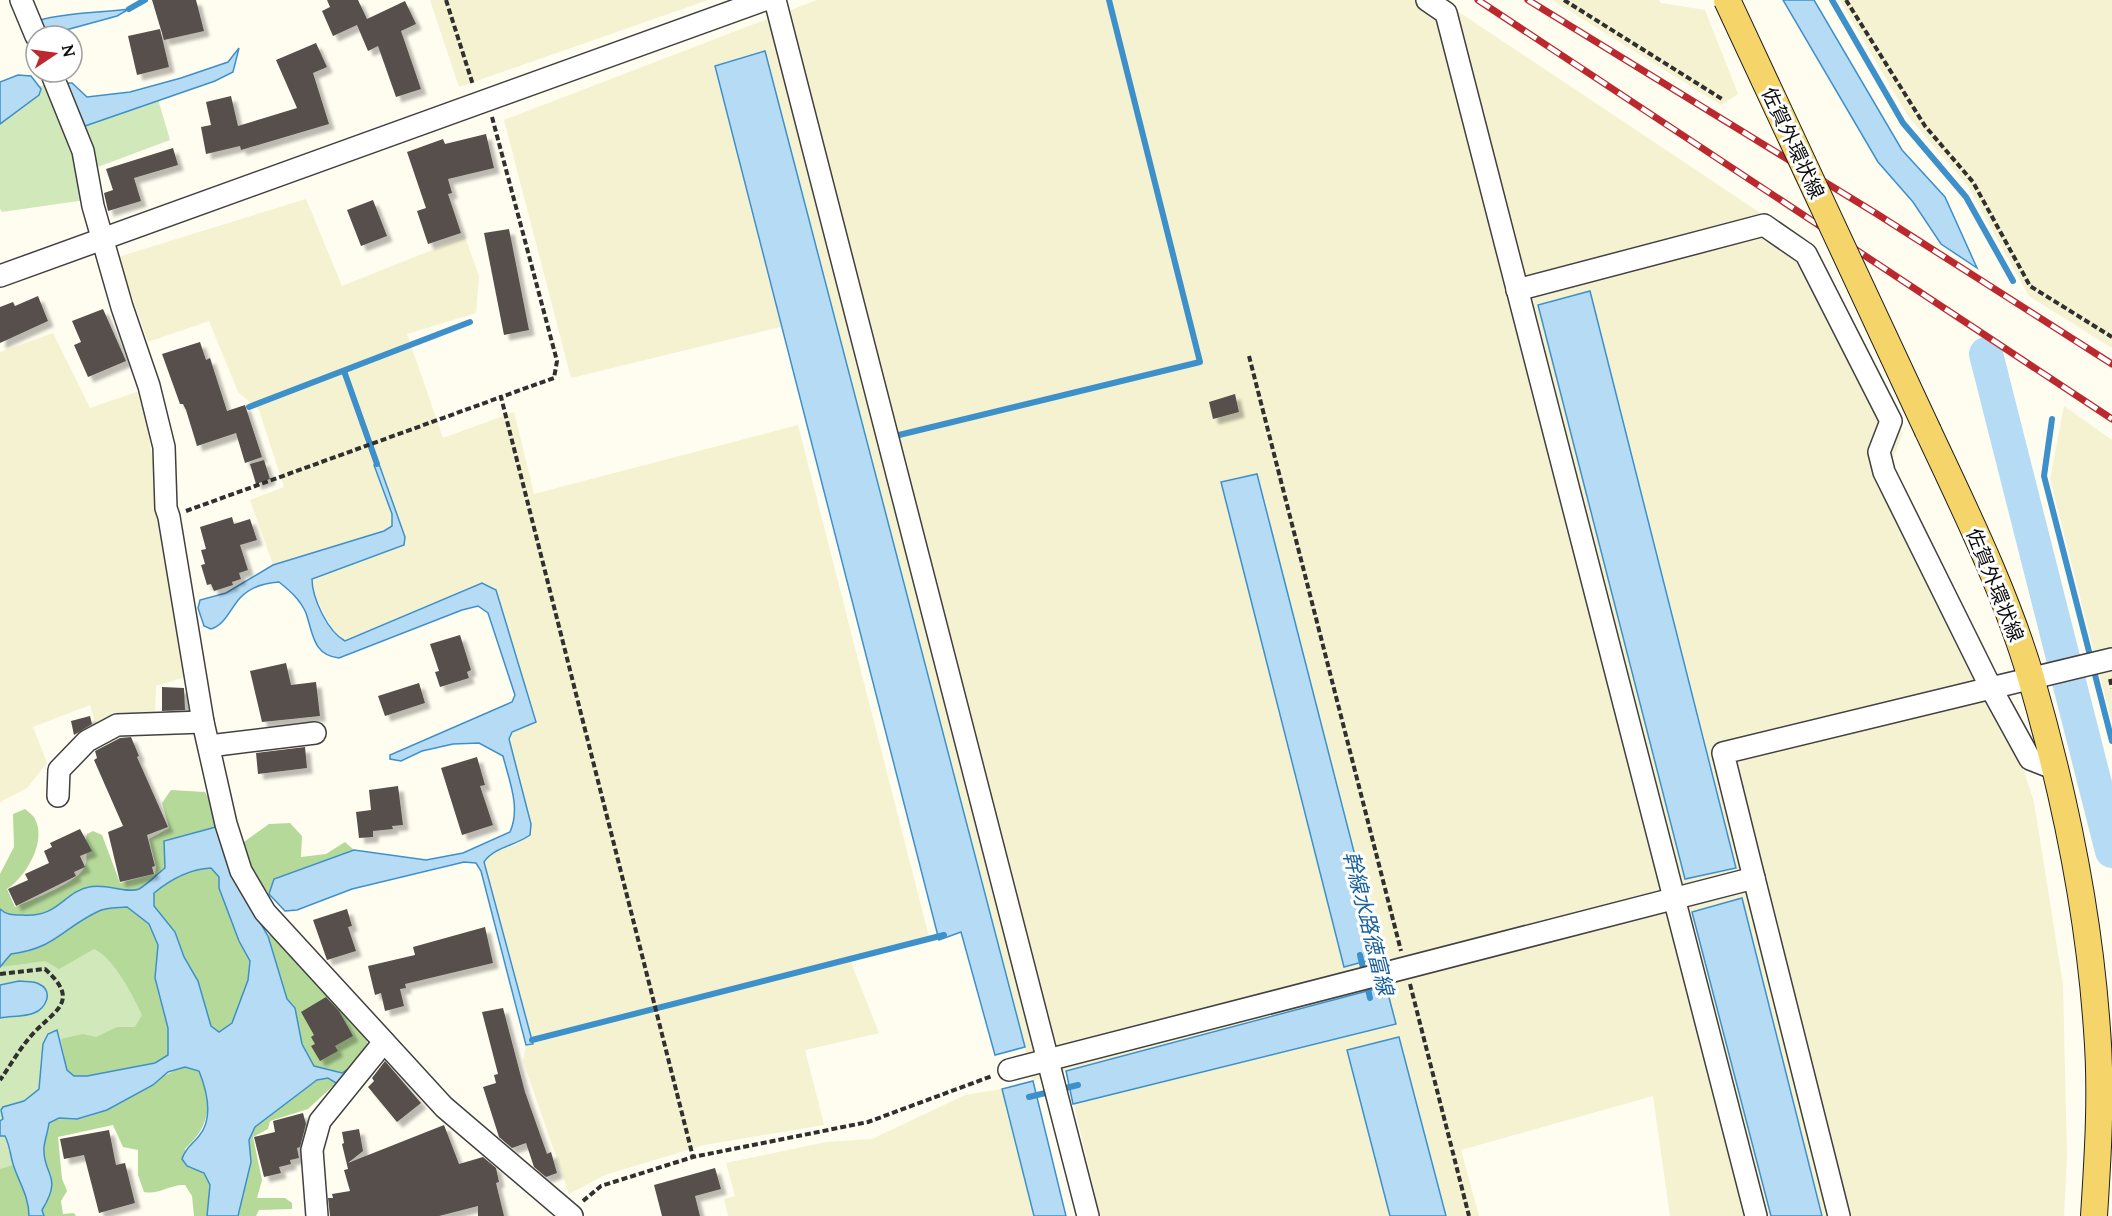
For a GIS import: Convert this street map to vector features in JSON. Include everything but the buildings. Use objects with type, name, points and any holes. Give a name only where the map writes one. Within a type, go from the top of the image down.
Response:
[{"type":"main road","name":"佐賀外環状線","points":[[1726,0],[1987,556],[2040,675],[2053,768],[2078,870],[2097,1030],[2098,1143],[2094,1216]]},
{"type":"street","points":[[21,0],[31,24]]},
{"type":"street","points":[[0,276],[764,0]]},
{"type":"street","points":[[775,0],[1088,1216]]},
{"type":"street","points":[[1427,0],[1446,13],[1672,898],[1756,1216]]},
{"type":"street","points":[[56,84],[83,152],[93,206],[122,307],[149,386],[164,447],[166,508],[203,722],[226,824],[241,871],[265,912],[444,1107],[571,1214]]},
{"type":"street","points":[[1517,290],[1764,225],[1806,254],[1891,421],[1879,452],[1884,472],[1991,688],[2030,759],[2053,768]]},
{"type":"street","points":[[1839,1216],[1723,753],[2109,660]]},
{"type":"street","points":[[58,796],[59,770],[87,741],[107,730],[117,725],[152,722],[203,722]]},
{"type":"street","points":[[209,746],[315,733]]},
{"type":"street","points":[[1018,1068],[1051,1069],[1364,978],[1754,878]]},
{"type":"street","points":[[317,1216],[312,1150],[320,1121],[384,1042]]},
{"type":"path","points":[[169,517],[554,378],[557,362],[494,121],[474,87],[446,0]]},
{"type":"path","points":[[1564,0],[1722,99]]},
{"type":"path","points":[[1846,0],[1925,126],[1973,182],[2030,286],[2112,337]]},
{"type":"path","points":[[1249,356],[1469,1216]]},
{"type":"path","points":[[501,397],[693,1157]]},
{"type":"path","points":[[0,974],[45,969],[60,982],[63,994],[61,1008],[30,1037],[0,1080]]},
{"type":"path","points":[[571,1214],[601,1186],[693,1157],[868,1122],[1018,1068]]},
{"type":"shaded area","points":[[430,0],[708,0],[459,87]]},
{"type":"shaded area","points":[[817,0],[1441,0],[1810,246],[1902,433],[1891,465],[1991,672],[2034,802],[2063,985],[2067,1155],[2064,1216],[1670,1216],[1653,1096],[1461,1150],[1479,1216],[1100,1216],[1066,1071],[1033,1081],[834,314],[571,378],[504,120]]},
{"type":"shaded area","points":[[1552,0],[1659,0],[1661,3],[1705,10],[1738,94],[1721,105]]},
{"type":"shaded area","points":[[1840,0],[2112,0],[2112,348],[2029,296],[1968,186],[1908,116]]},
{"type":"shaded area","points":[[306,199],[342,286],[465,237],[479,276],[476,313],[407,334],[443,438],[514,412],[534,494],[798,425],[929,937],[850,960],[879,1033],[805,1050],[824,1125],[704,1145],[605,1175],[569,1194],[523,1061],[526,1045],[533,1043],[484,862],[490,853],[518,844],[531,824],[509,739],[512,732],[536,722],[482,583],[345,641],[335,635],[312,590],[312,579],[404,544],[405,537],[379,464],[374,465],[392,514],[392,526],[384,531],[273,565],[250,500],[284,487],[259,410],[238,392],[209,321],[148,342],[118,257]]},
{"type":"shaded area","points":[[53,333],[90,408],[142,390],[185,677],[156,686],[155,718],[97,729],[90,705],[33,727],[47,763],[27,788],[0,802],[0,352]]},
{"type":"shaded area","points":[[2064,406],[2112,440],[2112,723],[2050,479]]},
{"type":"shaded area","points":[[1002,1089],[1034,1216],[728,1216],[724,1199],[735,1196],[726,1163],[826,1142],[872,1139],[965,1095]]},
{"type":"green space","points":[[46,84],[64,84],[91,113],[157,96],[170,140],[95,168],[99,198],[2,212],[0,209],[0,102]]},
{"type":"green space","points":[[171,790],[205,792],[217,813],[216,827],[164,841],[165,868],[142,887],[129,891],[102,886],[89,887],[73,894],[53,909],[34,915],[10,914],[0,909],[0,874],[14,847],[13,814],[25,809],[35,819],[38,828],[33,858],[21,876],[7,889],[15,907],[54,890],[81,872],[86,862],[87,834],[93,831],[102,835],[120,883],[155,874],[156,867],[149,839],[169,828],[162,803]]},
{"type":"green space","points":[[290,823],[302,836],[301,857],[326,854],[345,842],[354,850],[274,879],[269,894],[248,868],[241,844],[269,824]]},
{"type":"green space","points":[[211,868],[219,877],[219,888],[239,941],[250,961],[248,980],[232,1023],[219,1032],[211,1026],[198,981],[184,957],[175,932],[154,906],[154,893],[167,883],[188,873]]},
{"type":"green space","points":[[103,895],[187,1047],[48,1106],[36,1216],[0,1216],[0,935]]},
{"type":"green space","points":[[127,907],[149,924],[158,945],[155,978],[168,1027],[168,1055],[155,1063],[87,1076],[74,1076],[67,1070],[61,1039],[83,1034],[96,1037],[117,1027],[135,1027],[142,1015],[122,978],[108,960],[94,949],[59,969],[45,961],[0,967],[11,954],[39,947],[86,917],[109,908]]},
{"type":"green space","points":[[275,932],[365,1030],[368,1046],[351,1067],[342,1073],[314,1067],[302,1044],[295,1008],[287,999],[268,936]]},
{"type":"green space","points":[[185,1067],[199,1071],[206,1093],[205,1122],[194,1140],[185,1149],[187,1166],[204,1173],[210,1185],[207,1216],[194,1216],[192,1196],[185,1185],[155,1192],[144,1192],[138,1175],[138,1150],[123,1147],[113,1125],[58,1137],[62,1179],[67,1191],[61,1201],[63,1214],[74,1213],[76,1216],[44,1216],[41,1210],[51,1182],[44,1157],[44,1144],[49,1123],[59,1119],[83,1118],[114,1107],[164,1076]]},
{"type":"green space","points":[[328,1078],[336,1083],[308,1109],[270,1121],[268,1129],[253,1137],[262,1180],[257,1198],[285,1198],[292,1203],[292,1209],[259,1210],[256,1216],[238,1216],[251,1162],[249,1140],[255,1127],[318,1080]]},
{"type":"green space","points":[[13,1165],[29,1202],[29,1216],[0,1216],[0,1169]]},
{"type":"water","points":[[1783,0],[1814,0],[1902,150],[1945,197],[1977,268],[1941,244],[1913,202],[1878,162]]},
{"type":"water","points":[[129,9],[117,16],[84,25],[42,24],[40,20],[73,14]]},
{"type":"water","points":[[239,48],[233,72],[215,81],[85,126],[66,84],[73,84],[87,97],[130,92],[228,62]]},
{"type":"water","points":[[765,51],[1025,1047],[995,1055],[961,932],[939,940],[715,66]]},
{"type":"water","points":[[18,75],[24,75],[24,84],[37,84],[41,89],[39,95],[0,124],[0,82]]},
{"type":"water","points":[[1590,291],[1736,868],[1685,879],[1538,305]]},
{"type":"water","points":[[379,464],[405,537],[404,545],[312,579],[315,595],[327,622],[345,641],[482,583],[496,590],[536,722],[512,732],[509,739],[531,824],[530,835],[493,853],[484,862],[533,1044],[526,1045],[481,871],[476,863],[464,862],[352,889],[297,910],[285,911],[269,894],[274,879],[354,850],[426,860],[463,853],[510,832],[513,823],[513,794],[503,756],[479,743],[453,744],[422,751],[401,761],[390,759],[390,755],[512,702],[515,695],[488,613],[478,606],[462,610],[339,658],[324,653],[319,648],[304,608],[279,582],[253,588],[240,598],[220,624],[211,629],[204,626],[198,608],[200,600],[226,593],[273,565],[384,531],[392,526],[392,514],[374,465]]},
{"type":"water","points":[[1257,474],[1381,957],[1344,967],[1221,482]]},
{"type":"water","points":[[216,827],[247,900],[268,936],[287,999],[295,1008],[302,1044],[314,1066],[342,1073],[351,1067],[340,1082],[336,1083],[328,1078],[317,1080],[255,1127],[249,1140],[251,1162],[238,1216],[207,1216],[210,1185],[204,1173],[187,1166],[182,1159],[187,1149],[204,1129],[208,1113],[208,1104],[199,1071],[185,1067],[168,1072],[153,1085],[107,1110],[77,1119],[59,1118],[49,1123],[44,1157],[52,1182],[51,1189],[42,1210],[44,1216],[29,1216],[26,1196],[13,1164],[8,1143],[5,1136],[0,1136],[0,1121],[3,1119],[1,1110],[3,1107],[24,1101],[39,1089],[43,1044],[48,1034],[57,1030],[67,1070],[74,1076],[87,1076],[155,1063],[168,1055],[168,1028],[155,978],[158,945],[149,924],[127,907],[109,908],[86,917],[39,947],[11,954],[0,967],[0,909],[10,914],[34,915],[53,909],[73,894],[89,887],[139,889],[165,868],[164,841]],"holes":[[[211,868],[219,877],[219,888],[239,941],[250,961],[248,980],[232,1023],[219,1032],[211,1026],[198,981],[184,957],[175,932],[154,906],[154,893],[181,876],[195,870]]]},
{"type":"water","points":[[1742,898],[1822,1216],[1771,1216],[1692,912]]},
{"type":"water","points":[[19,981],[35,982],[44,987],[47,995],[45,1004],[38,1011],[30,1014],[0,1018],[0,985]]},
{"type":"water","points":[[1386,986],[1396,1024],[1073,1104],[1066,1071]]},
{"type":"water","points":[[1399,1037],[1446,1216],[1390,1216],[1347,1050]]},
{"type":"water","points":[[1033,1081],[1066,1216],[1034,1216],[1002,1089]]},
{"type":"waterway","points":[[129,9],[145,0]]},
{"type":"waterway","points":[[899,435],[1200,362],[1109,0]]},
{"type":"waterway","points":[[1832,0],[1903,123],[1966,197],[2013,281]]},
{"type":"waterway","points":[[249,407],[470,322]]},
{"type":"waterway","points":[[1986,354],[2112,851]]},
{"type":"waterway","points":[[344,371],[377,464]]},
{"type":"waterway","points":[[2052,419],[2044,476],[2112,741]]},
{"type":"waterway","points":[[532,1040],[944,935]]},
{"type":"waterway","name":"幹線水路徳富線","points":[[1360,955],[1370,998]]},
{"type":"waterway","name":"幹線水路徳富線","points":[[1029,1097],[1078,1085]]},
{"type":"railway","points":[[1478,0],[2112,419]]},
{"type":"railway","points":[[1528,0],[1877,214],[2112,364]]}]
